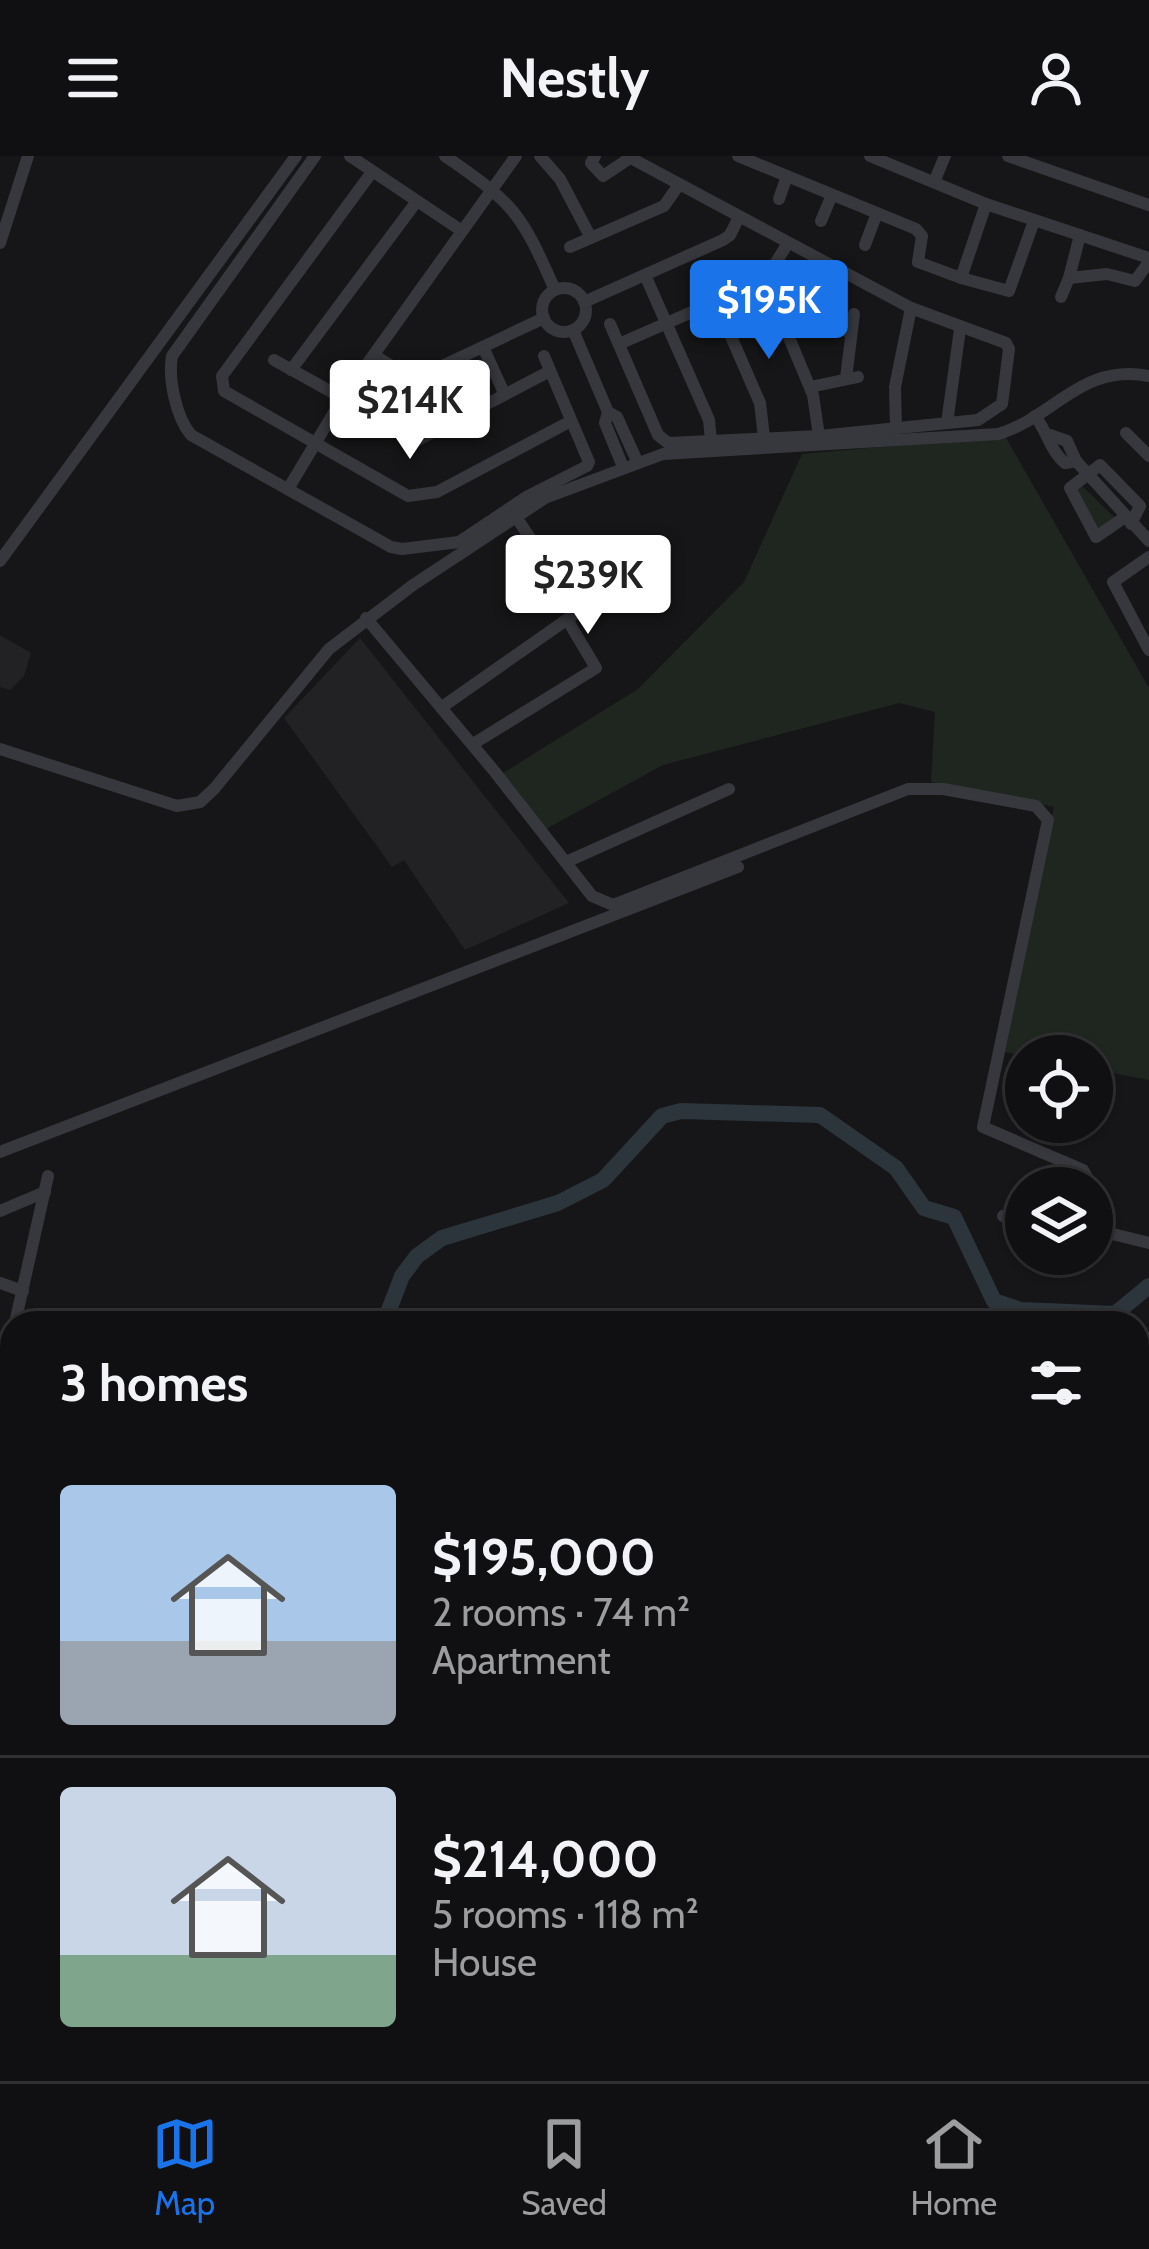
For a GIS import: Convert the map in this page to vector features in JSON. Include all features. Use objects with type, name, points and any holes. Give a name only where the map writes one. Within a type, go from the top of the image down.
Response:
[{"type":"street","points":[[0,243],[28,156]]},
{"type":"street","points":[[0,561],[296,156]]},
{"type":"street","points":[[315,156],[179,345],[170,369],[186,430],[391,547],[447,546],[589,462],[544,356]]},
{"type":"street","points":[[350,156],[462,231]]},
{"type":"street","points":[[445,156],[514,206],[555,290]]},
{"type":"street","points":[[288,489],[342,399],[516,156]]},
{"type":"street","points":[[540,156],[560,179],[592,238]]},
{"type":"street","points":[[595,156],[590,162],[603,176],[629,157],[911,308],[1008,345],[1002,404],[978,420],[818,436],[662,440],[610,324]]},
{"type":"street","points":[[738,156],[920,232],[918,262],[1009,290],[1034,220]]},
{"type":"street","points":[[870,156],[986,204],[1149,260],[1135,281],[1107,274],[1069,278]]},
{"type":"street","points":[[934,182],[945,156]]},
{"type":"street","points":[[1008,156],[1149,205]]},
{"type":"street","points":[[372,172],[222,376],[227,394],[398,491],[422,495],[437,493],[571,421]]},
{"type":"street","points":[[779,199],[787,176]]},
{"type":"street","points":[[570,247],[664,206],[678,186]]},
{"type":"street","points":[[821,220],[832,195]]},
{"type":"street","points":[[291,370],[417,201]]},
{"type":"street","points":[[961,278],[986,204]]},
{"type":"street","points":[[865,245],[877,213]]},
{"type":"street","points":[[584,302],[723,240],[738,219]]},
{"type":"street","points":[[1061,297],[1080,235]]},
{"type":"street","points":[[619,344],[765,280],[788,243]]},
{"type":"street","points":[[645,275],[709,419],[711,440]]},
{"type":"street","points":[[765,280],[810,387],[818,436]]},
{"type":"street","points":[[555,290],[575,291],[584,302],[583,321],[573,330],[559,332],[544,318],[545,299],[555,290]]},
{"type":"street","points":[[773,298],[850,333]]},
{"type":"street","points":[[716,302],[760,403],[764,437]]},
{"type":"street","points":[[896,428],[895,387],[911,308]]},
{"type":"street","points":[[810,387],[852,378],[854,314]]},
{"type":"street","points":[[374,355],[415,376],[544,318]]},
{"type":"street","points":[[947,423],[960,329]]},
{"type":"street","points":[[573,330],[608,412],[605,423],[621,442],[630,464]]},
{"type":"street","points":[[483,347],[504,393]]},
{"type":"street","points":[[274,360],[418,440],[550,370]]},
{"type":"street","points":[[0,749],[177,806],[192,806],[214,789],[310,669],[366,618],[544,498],[630,464],[678,452],[985,436],[1010,430],[1088,382],[1122,374],[1149,376]]},
{"type":"street","points":[[1035,416],[1050,435],[1067,441],[1076,461],[1149,541]]},
{"type":"street","points":[[1126,433],[1149,456]]},
{"type":"street","points":[[1087,474],[1069,490],[1090,540],[1128,521]]},
{"type":"street","points":[[442,707],[579,611],[516,517]]},
{"type":"street","points":[[1149,557],[1113,582],[1149,650]]},
{"type":"street","points":[[366,618],[473,744],[602,911]]},
{"type":"street","points":[[473,744],[596,668],[568,621]]},
{"type":"street","points":[[602,911],[768,841],[917,787],[1036,806],[1048,820],[983,1127],[1076,1167]]},
{"type":"street","points":[[566,862],[729,789]]},
{"type":"street","points":[[0,1152],[602,911],[738,867]]},
{"type":"street","points":[[18,1311],[48,1176]]},
{"type":"street","points":[[0,1211],[45,1192]]},
{"type":"street","points":[[1113,1234],[1149,1243]]},
{"type":"street","points":[[0,1283],[22,1291]]},
{"type":"shaded area","points":[[1005,436],[1149,688],[1149,1080],[1113,1073],[1113,1035],[1008,1035],[1054,807],[931,782],[935,712],[899,703],[663,765],[546,829],[503,773],[638,689],[744,582],[802,454]]},
{"type":"shaded area","points":[[1080,484],[1114,517],[1098,531],[1071,490]]},
{"type":"shaded area","points":[[0,635],[31,653],[24,676],[10,690],[0,687]]},
{"type":"shaded area","points":[[360,638],[569,903],[465,950],[404,860],[392,867],[284,718]]},
{"type":"waterway","points":[[389,1311],[402,1276],[417,1256],[442,1238],[558,1203],[603,1180],[662,1116],[681,1111],[820,1115],[896,1168],[924,1208],[954,1217],[994,1301],[1044,1311]]},
{"type":"waterway","points":[[1119,1311],[1149,1286]]}]
